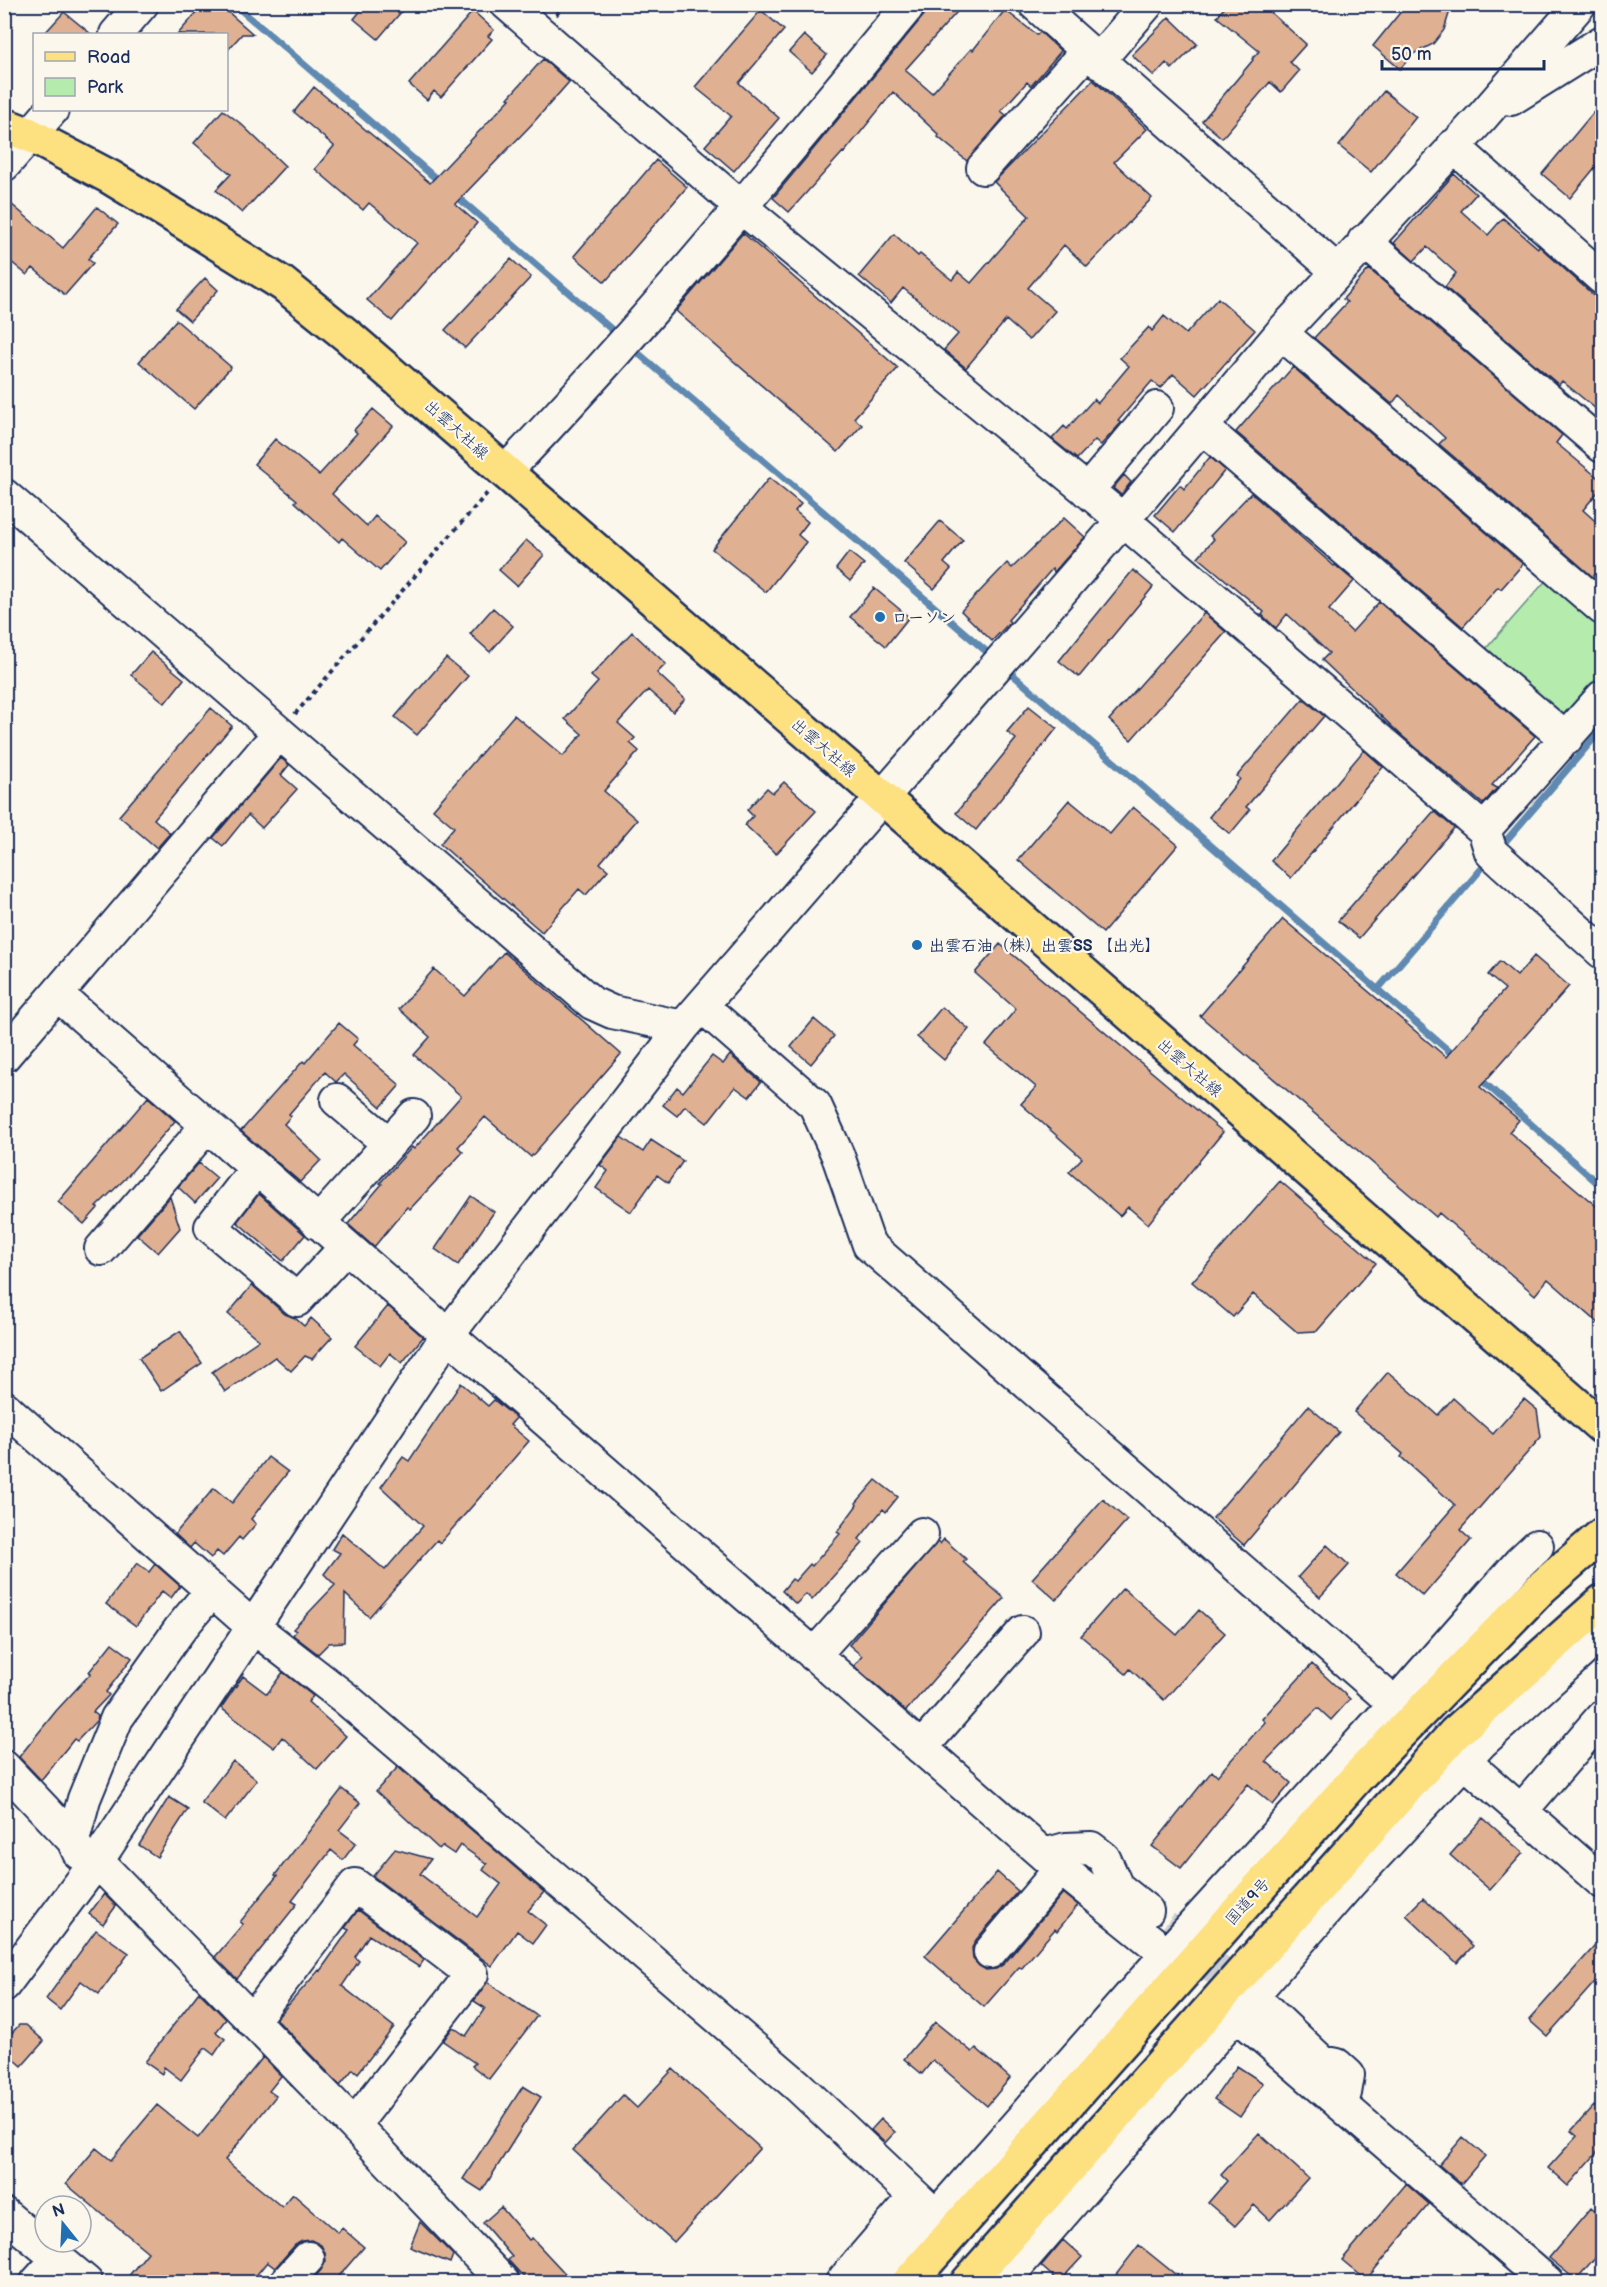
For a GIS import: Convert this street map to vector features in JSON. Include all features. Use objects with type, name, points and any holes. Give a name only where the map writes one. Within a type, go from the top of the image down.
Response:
[{"type":"main road","name":"出雲大社線","points":[[17,130],[110,177],[283,284],[410,388],[1602,1426]]},
{"type":"main road","name":"国道9号","points":[[909,2283],[1359,1775],[1542,1587],[1602,1535]]},
{"type":"main road","points":[[968,2283],[1455,1733],[1602,1602]]},
{"type":"street","points":[[117,33],[142,4]]},
{"type":"street","points":[[507,4],[741,207],[1123,520],[1484,830],[1491,852],[1602,952]]},
{"type":"street","points":[[505,472],[583,391],[741,207],[910,4]]},
{"type":"street","points":[[1035,4],[1337,271]]},
{"type":"street","points":[[983,168],[1147,4]]},
{"type":"street","points":[[4,1985],[97,1861],[447,1336],[693,1017],[1123,520],[1281,333],[1364,241],[1482,117],[1570,8]]},
{"type":"street","points":[[1482,117],[1602,42]]},
{"type":"street","points":[[4,165],[17,130],[50,111]]},
{"type":"street","points":[[1453,146],[1602,278]]},
{"type":"street","points":[[1364,241],[1602,446]]},
{"type":"street","points":[[1281,333],[1602,608]]},
{"type":"street","points":[[1087,491],[1157,408]]},
{"type":"street","points":[[1202,427],[1566,739]]},
{"type":"street","points":[[4,495],[592,1003],[612,1012],[693,1017],[815,1105],[838,1156],[869,1245],[1395,1704]]},
{"type":"street","points":[[1484,830],[1602,697]]},
{"type":"street","points":[[4,1056],[279,733]]},
{"type":"street","points":[[58,995],[1053,1862]]},
{"type":"street","points":[[337,1100],[389,1144]]},
{"type":"street","points":[[318,1223],[414,1116]]},
{"type":"street","points":[[101,1249],[207,1126]]},
{"type":"street","points":[[256,1169],[211,1227],[297,1300],[346,1247]]},
{"type":"street","points":[[4,1407],[252,1626],[345,1698],[798,2086],[925,2207]]},
{"type":"street","points":[[814,1654],[922,1534]]},
{"type":"street","points":[[842,2283],[925,2207],[1160,1952],[1395,1704],[1520,1562],[1537,1546]]},
{"type":"street","points":[[73,1840],[84,1799],[117,1718],[180,1629],[212,1590]]},
{"type":"street","points":[[921,1748],[1023,1632]]},
{"type":"street","points":[[1007,2281],[1105,2163],[1250,2010],[1350,1883],[1464,1761],[1602,1633]]},
{"type":"street","points":[[1442,1651],[1489,1642]]},
{"type":"street","points":[[1521,1811],[1602,1717]]},
{"type":"street","points":[[1464,1761],[1602,1882]]},
{"type":"street","points":[[4,1767],[73,1840],[79,1853],[97,1861],[354,2125],[503,2283]]},
{"type":"street","points":[[1350,1883],[1354,1847]]},
{"type":"street","points":[[990,1953],[1053,1862],[1066,1849],[1091,1848],[1104,1858],[1117,1887],[1160,1952],[1149,2012]]},
{"type":"street","points":[[252,2021],[355,1885],[472,1974],[354,2125]]},
{"type":"street","points":[[1250,2010],[1338,2102],[1547,2283]]},
{"type":"street","points":[[1105,2126],[1105,2163]]},
{"type":"street","points":[[878,2283],[925,2207]]},
{"type":"street","points":[[4,2214],[86,2283]]},
{"type":"street","points":[[286,2283],[308,2258]]},
{"type":"street","points":[[37,2283],[58,2259]]},
{"type":"path","points":[[279,733],[505,472]]},
{"type":"green space","points":[[1549,577],[1602,623],[1602,683],[1572,719],[1556,719],[1483,652]]},
{"type":"building","points":[[204,4],[219,4],[253,34],[242,34],[228,50],[228,33],[179,33]]},
{"type":"building","points":[[366,4],[408,4],[378,39],[354,19]]},
{"type":"building","points":[[928,4],[964,4],[905,70],[932,93],[971,49],[973,50],[1005,10],[1037,35],[1040,32],[1061,51],[1031,86],[1027,82],[1001,111],[1006,115],[967,161],[938,137],[939,135],[893,92],[844,153],[789,212],[773,198],[924,15]]},
{"type":"building","points":[[1227,4],[1261,4],[1306,44],[1290,62],[1299,71],[1281,92],[1270,82],[1222,138],[1202,121],[1259,51],[1217,17]]},
{"type":"building","points":[[1407,4],[1452,4],[1444,30],[1433,44],[1413,54],[1400,69],[1373,46]]},
{"type":"building","points":[[761,10],[784,30],[739,83],[779,118],[734,171],[705,146],[731,116],[695,87]]},
{"type":"building","points":[[473,11],[494,30],[488,36],[492,39],[441,97],[434,91],[427,100],[409,84]]},
{"type":"building","points":[[64,12],[90,33],[45,33]]},
{"type":"building","points":[[1169,17],[1197,44],[1172,69],[1166,63],[1154,76],[1132,55]]},
{"type":"building","points":[[804,35],[827,55],[812,72],[789,52]]},
{"type":"building","points":[[543,59],[569,82],[455,204],[477,223],[392,321],[367,300],[417,243],[369,203],[363,210],[315,169],[334,146],[294,112],[314,87],[430,183],[510,99],[508,98]]},
{"type":"building","points":[[1093,80],[1147,129],[1114,162],[1152,198],[1087,267],[1064,245],[1028,288],[1055,311],[1029,340],[1006,320],[966,368],[944,350],[958,334],[903,288],[891,303],[859,276],[894,234],[918,256],[920,254],[952,280],[958,272],[971,283],[1029,216],[994,182]]},
{"type":"building","points":[[1384,91],[1416,117],[1371,172],[1339,146]]},
{"type":"building","points":[[1602,102],[1602,159],[1570,198],[1542,174]]},
{"type":"building","points":[[224,111],[285,166],[242,213],[216,190],[231,174],[194,143]]},
{"type":"building","points":[[656,160],[687,187],[605,282],[574,256]]},
{"type":"building","points":[[1454,174],[1476,194],[1461,211],[1488,235],[1503,218],[1538,248],[1539,246],[1602,303],[1602,414],[1562,381],[1559,385],[1445,287],[1456,273],[1427,247],[1414,261],[1394,243]]},
{"type":"building","points":[[4,198],[63,248],[97,207],[118,224],[88,259],[93,263],[65,295],[33,268],[27,275],[4,256]]},
{"type":"building","points":[[743,233],[898,368],[854,418],[862,425],[838,452],[676,311]]},
{"type":"building","points":[[511,259],[531,277],[465,348],[445,330]]},
{"type":"building","points":[[1369,269],[1562,435],[1556,443],[1602,481],[1602,487],[1583,510],[1602,527],[1602,566],[1593,577],[1439,444],[1445,438],[1399,395],[1392,404],[1314,338],[1347,302],[1343,299]]},
{"type":"building","points":[[205,278],[218,290],[190,321],[176,309]]},
{"type":"building","points":[[1218,298],[1255,330],[1197,395],[1173,374],[1161,388],[1152,381],[1118,421],[1121,423],[1101,445],[1095,440],[1077,459],[1052,439],[1064,426],[1067,429],[1094,399],[1098,403],[1129,366],[1120,358],[1149,327],[1152,331],[1164,316],[1186,334]]},
{"type":"building","points":[[176,320],[231,367],[194,409],[139,362]]},
{"type":"building","points":[[1293,367],[1523,564],[1501,589],[1498,587],[1463,627],[1236,432]]},
{"type":"building","points":[[373,409],[393,426],[332,494],[367,526],[375,516],[405,542],[380,571],[342,538],[339,542],[295,502],[297,500],[254,464],[275,439],[319,475],[357,433],[354,430]]},
{"type":"building","points":[[1210,457],[1225,470],[1175,532],[1155,515],[1180,485],[1184,489]]},
{"type":"building","points":[[1124,475],[1131,482],[1121,495],[1113,488]]},
{"type":"building","points":[[769,478],[801,504],[795,511],[808,522],[798,535],[806,542],[766,592],[712,549]]},
{"type":"building","points":[[1251,493],[1354,581],[1329,610],[1352,632],[1379,602],[1535,736],[1492,785],[1497,788],[1483,804],[1401,735],[1322,660],[1329,653],[1287,614],[1276,628],[1262,615],[1264,612],[1198,557],[1214,539],[1210,536]]},
{"type":"building","points":[[1064,518],[1085,537],[1054,572],[1052,569],[992,641],[961,611],[1007,563],[1012,568]]},
{"type":"building","points":[[940,521],[963,540],[944,563],[951,569],[934,589],[904,563]]},
{"type":"building","points":[[526,540],[544,555],[517,586],[499,570]]},
{"type":"building","points":[[849,552],[864,564],[850,581],[836,569]]},
{"type":"building","points":[[1133,570],[1153,587],[1079,677],[1059,661]]},
{"type":"building","name":"ローソン","points":[[874,588],[909,617],[886,646],[850,617]]},
{"type":"building","points":[[493,608],[513,626],[490,652],[470,634]]},
{"type":"building","points":[[1204,613],[1226,632],[1131,740],[1109,720]]},
{"type":"building","points":[[632,632],[666,664],[657,673],[685,699],[673,712],[648,690],[618,723],[635,738],[630,743],[639,751],[604,791],[637,820],[600,863],[608,870],[586,895],[579,889],[542,932],[440,844],[454,827],[433,809],[514,715],[563,756],[582,734],[565,719],[598,682],[591,676]]},
{"type":"building","points":[[151,652],[184,679],[165,703],[131,675]]},
{"type":"building","points":[[446,658],[468,676],[417,735],[395,717]]},
{"type":"building","points":[[1303,699],[1324,716],[1246,807],[1250,810],[1230,834],[1209,817],[1240,779],[1237,776]]},
{"type":"building","points":[[1029,706],[1057,728],[976,830],[956,813],[1016,739],[1007,732]]},
{"type":"building","points":[[211,708],[232,726],[154,819],[170,833],[157,848],[119,816]]},
{"type":"building","points":[[1364,750],[1383,767],[1291,878],[1271,861]]},
{"type":"building","points":[[281,758],[289,765],[281,775],[297,789],[262,828],[248,815],[223,846],[213,838]]},
{"type":"building","points":[[784,782],[816,811],[776,854],[745,825],[753,816],[747,810],[767,788],[773,793]]},
{"type":"building","points":[[1069,800],[1110,834],[1133,807],[1178,845],[1103,933],[1018,860]]},
{"type":"building","points":[[1434,811],[1454,828],[1359,938],[1338,921]]},
{"type":"building","points":[[1283,919],[1446,1057],[1505,989],[1488,975],[1500,961],[1517,976],[1534,956],[1569,986],[1480,1087],[1519,1120],[1509,1132],[1602,1211],[1602,1326],[1548,1279],[1535,1295],[1439,1213],[1436,1217],[1200,1016]]},
{"type":"building","points":[[1000,944],[1223,1132],[1148,1224],[1128,1207],[1120,1216],[1069,1172],[1082,1158],[1021,1104],[1036,1087],[986,1045],[1016,1009],[975,973]]},
{"type":"building","points":[[504,952],[621,1054],[531,1157],[485,1117],[458,1147],[463,1152],[410,1209],[407,1207],[374,1247],[348,1224],[382,1184],[380,1183],[461,1096],[414,1055],[430,1037],[399,1009],[434,969],[465,996]]},
{"type":"building","points":[[942,1007],[969,1029],[944,1060],[917,1037]]},
{"type":"building","points":[[814,1019],[834,1036],[811,1064],[791,1047]]},
{"type":"building","points":[[339,1023],[358,1039],[353,1045],[400,1085],[381,1107],[344,1074],[336,1082],[325,1072],[289,1114],[291,1116],[284,1124],[321,1160],[300,1182],[241,1131]]},
{"type":"building","points":[[730,1055],[761,1082],[749,1097],[735,1087],[707,1123],[685,1106],[677,1116],[663,1105],[677,1087],[683,1092],[712,1056],[723,1064]]},
{"type":"building","points":[[148,1097],[175,1121],[125,1179],[96,1207],[98,1208],[84,1224],[58,1202]]},
{"type":"building","points":[[621,1137],[643,1152],[651,1140],[683,1161],[668,1183],[657,1175],[631,1212],[596,1188],[608,1171],[600,1165]]},
{"type":"building","points":[[199,1163],[217,1178],[195,1203],[178,1187]]},
{"type":"building","points":[[1280,1181],[1376,1263],[1317,1331],[1297,1332],[1253,1294],[1233,1317],[1192,1282]]},
{"type":"building","points":[[259,1194],[305,1235],[283,1261],[237,1222]]},
{"type":"building","points":[[471,1196],[494,1212],[458,1265],[435,1249]]},
{"type":"building","points":[[170,1197],[180,1228],[158,1253],[137,1235]]},
{"type":"building","points":[[252,1285],[285,1314],[295,1318],[304,1326],[311,1318],[332,1337],[312,1359],[305,1356],[291,1371],[275,1357],[225,1392],[212,1372],[259,1340],[228,1314]]},
{"type":"building","points":[[388,1306],[423,1337],[402,1363],[390,1353],[380,1366],[355,1346]]},
{"type":"building","points":[[180,1331],[202,1363],[161,1391],[139,1358]]},
{"type":"building","points":[[1388,1372],[1438,1415],[1453,1398],[1493,1434],[1524,1399],[1537,1410],[1541,1437],[1460,1530],[1471,1540],[1423,1596],[1396,1573],[1455,1505],[1401,1457],[1403,1454],[1354,1412]]},
{"type":"building","points":[[461,1383],[488,1406],[494,1400],[516,1418],[510,1425],[529,1441],[440,1543],[437,1540],[369,1617],[345,1594],[344,1642],[329,1643],[318,1654],[293,1635],[296,1631],[293,1629],[335,1585],[324,1574],[340,1553],[332,1549],[342,1533],[385,1570],[423,1526],[381,1487],[403,1457],[409,1461]]},
{"type":"building","points":[[1308,1406],[1339,1432],[1244,1545],[1213,1518]]},
{"type":"building","points":[[268,1457],[288,1472],[251,1519],[256,1524],[242,1540],[239,1537],[223,1556],[217,1551],[211,1558],[194,1543],[190,1548],[175,1534],[214,1488],[232,1503]]},
{"type":"building","points":[[876,1480],[898,1497],[886,1512],[883,1509],[859,1539],[863,1543],[812,1600],[806,1594],[796,1604],[782,1591],[792,1579],[795,1581],[810,1564],[812,1566],[840,1534],[837,1532],[857,1505],[856,1503]]},
{"type":"building","points":[[1103,1499],[1127,1520],[1056,1600],[1032,1579]]},
{"type":"building","points":[[944,1539],[966,1559],[963,1562],[1004,1598],[906,1711],[854,1666],[862,1656],[849,1645],[938,1541],[940,1544]]},
{"type":"building","points":[[1327,1545],[1349,1565],[1320,1597],[1298,1577]]},
{"type":"building","points":[[137,1563],[149,1572],[155,1564],[180,1586],[171,1598],[162,1591],[136,1626],[106,1604]]},
{"type":"building","points":[[1123,1588],[1177,1635],[1199,1610],[1225,1633],[1164,1700],[1130,1669],[1126,1674],[1081,1636]]},
{"type":"building","points":[[112,1643],[132,1658],[106,1692],[109,1695],[93,1712],[98,1716],[97,1720],[77,1741],[74,1739],[41,1780],[19,1757],[56,1711],[91,1673],[89,1672]]},
{"type":"building","points":[[1312,1664],[1350,1699],[1331,1720],[1318,1708],[1266,1761],[1291,1783],[1273,1805],[1248,1784],[1181,1868],[1152,1846],[1212,1771],[1217,1776],[1265,1722],[1262,1719]]},
{"type":"building","points":[[283,1672],[313,1696],[308,1702],[346,1736],[317,1769],[282,1737],[274,1748],[221,1708],[243,1676],[267,1694]]},
{"type":"building","points":[[233,1761],[257,1780],[225,1821],[201,1802]]},
{"type":"building","points":[[398,1767],[544,1892],[528,1911],[546,1925],[533,1943],[517,1931],[492,1966],[373,1876],[395,1849],[431,1859],[420,1874],[477,1917],[501,1884],[483,1870],[487,1864],[460,1845],[454,1854],[442,1846],[439,1849],[376,1791]]},
{"type":"building","points":[[342,1789],[360,1803],[339,1830],[356,1843],[343,1860],[331,1850],[292,1901],[297,1904],[237,1979],[215,1957],[243,1924],[240,1922]]},
{"type":"building","points":[[169,1797],[188,1809],[157,1857],[139,1845]]},
{"type":"building","points":[[1483,1818],[1523,1853],[1490,1890],[1450,1855]]},
{"type":"building","points":[[997,1872],[1018,1891],[976,1940],[972,1948],[973,1959],[986,1970],[996,1969],[1004,1964],[1063,1893],[1078,1905],[1057,1931],[1055,1929],[1022,1968],[1019,1967],[984,2007],[925,1956]]},
{"type":"building","points":[[104,1894],[116,1906],[103,1924],[89,1914]]},
{"type":"building","points":[[1423,1898],[1473,1946],[1457,1963],[1406,1915]]},
{"type":"building","points":[[358,1910],[424,1960],[419,1967],[369,1935],[355,1957],[359,1961],[342,1986],[394,2027],[358,2073],[353,2069],[340,2085],[276,2019],[320,1971],[349,1930],[345,1928]]},
{"type":"building","points":[[96,1930],[129,1953],[99,1994],[81,1981],[60,2010],[46,1999]]},
{"type":"building","points":[[1602,1938],[1602,1974],[1547,2036],[1529,2020]]},
{"type":"building","points":[[487,1982],[537,2016],[489,2079],[472,2066],[475,2063],[443,2041],[453,2027],[466,2036],[485,2008],[474,2001]]},
{"type":"building","points":[[199,1992],[226,2019],[216,2032],[225,2039],[214,2055],[205,2048],[181,2080],[164,2067],[162,2074],[145,2062]]},
{"type":"building","points":[[935,2022],[972,2052],[976,2048],[1010,2078],[987,2106],[933,2060],[922,2074],[904,2059]]},
{"type":"building","points":[[19,2025],[26,2025],[44,2041],[22,2066],[4,2050],[4,2042]]},
{"type":"building","points":[[263,2057],[281,2076],[269,2091],[276,2096],[225,2160],[282,2207],[293,2194],[338,2233],[342,2228],[364,2247],[333,2283],[310,2283],[326,2261],[321,2245],[311,2240],[295,2245],[275,2268],[267,2262],[250,2283],[123,2283],[148,2252],[93,2206],[93,2194],[78,2194],[66,2184],[96,2148],[111,2160],[157,2105],[198,2138]]},
{"type":"building","points":[[1237,2066],[1263,2083],[1240,2117],[1214,2099]]},
{"type":"building","points":[[673,2069],[760,2148],[674,2242],[573,2150],[623,2095],[637,2108]]},
{"type":"building","points":[[523,2086],[541,2097],[482,2191],[463,2179]]},
{"type":"building","points":[[1594,2106],[1602,2114],[1602,2147],[1568,2186],[1548,2168],[1577,2136],[1571,2131]]},
{"type":"building","points":[[881,2119],[895,2132],[885,2143],[871,2130]]},
{"type":"building","points":[[1259,2133],[1308,2178],[1270,2220],[1254,2205],[1235,2226],[1208,2203],[1227,2181],[1221,2175]]},
{"type":"building","points":[[1463,2137],[1485,2156],[1461,2184],[1439,2165]]},
{"type":"building","points":[[1406,2184],[1429,2204],[1366,2280],[1342,2260]]},
{"type":"building","points":[[501,2207],[529,2240],[532,2238],[574,2283],[529,2283],[508,2260],[512,2257],[483,2223]]},
{"type":"building","points":[[1591,2208],[1602,2217],[1602,2249],[1576,2280],[1549,2258]]},
{"type":"building","points":[[420,2222],[453,2255],[450,2263],[410,2247]]},
{"type":"building","points":[[1063,2240],[1082,2257],[1059,2282],[1041,2266]]},
{"type":"building","points":[[1139,2245],[1186,2283],[1124,2283],[1115,2276]]},
{"type":"waterway","points":[[234,4],[441,183]]},
{"type":"waterway","points":[[454,194],[618,335]]},
{"type":"waterway","points":[[631,347],[994,658]]},
{"type":"waterway","points":[[1004,667],[1457,1058]]},
{"type":"waterway","points":[[1498,850],[1602,729]]},
{"type":"waterway","points":[[1378,989],[1489,860]]},
{"type":"waterway","points":[[1478,1077],[1602,1187]]},
{"type":"tunnel","points":[[1164,1926],[1254,2000]]},
{"type":"place","name":"ローソン","points":[[880,617]]},
{"type":"place","name":"出雲石油（株）出雲SS 【出光】","points":[[917,945]]}]
